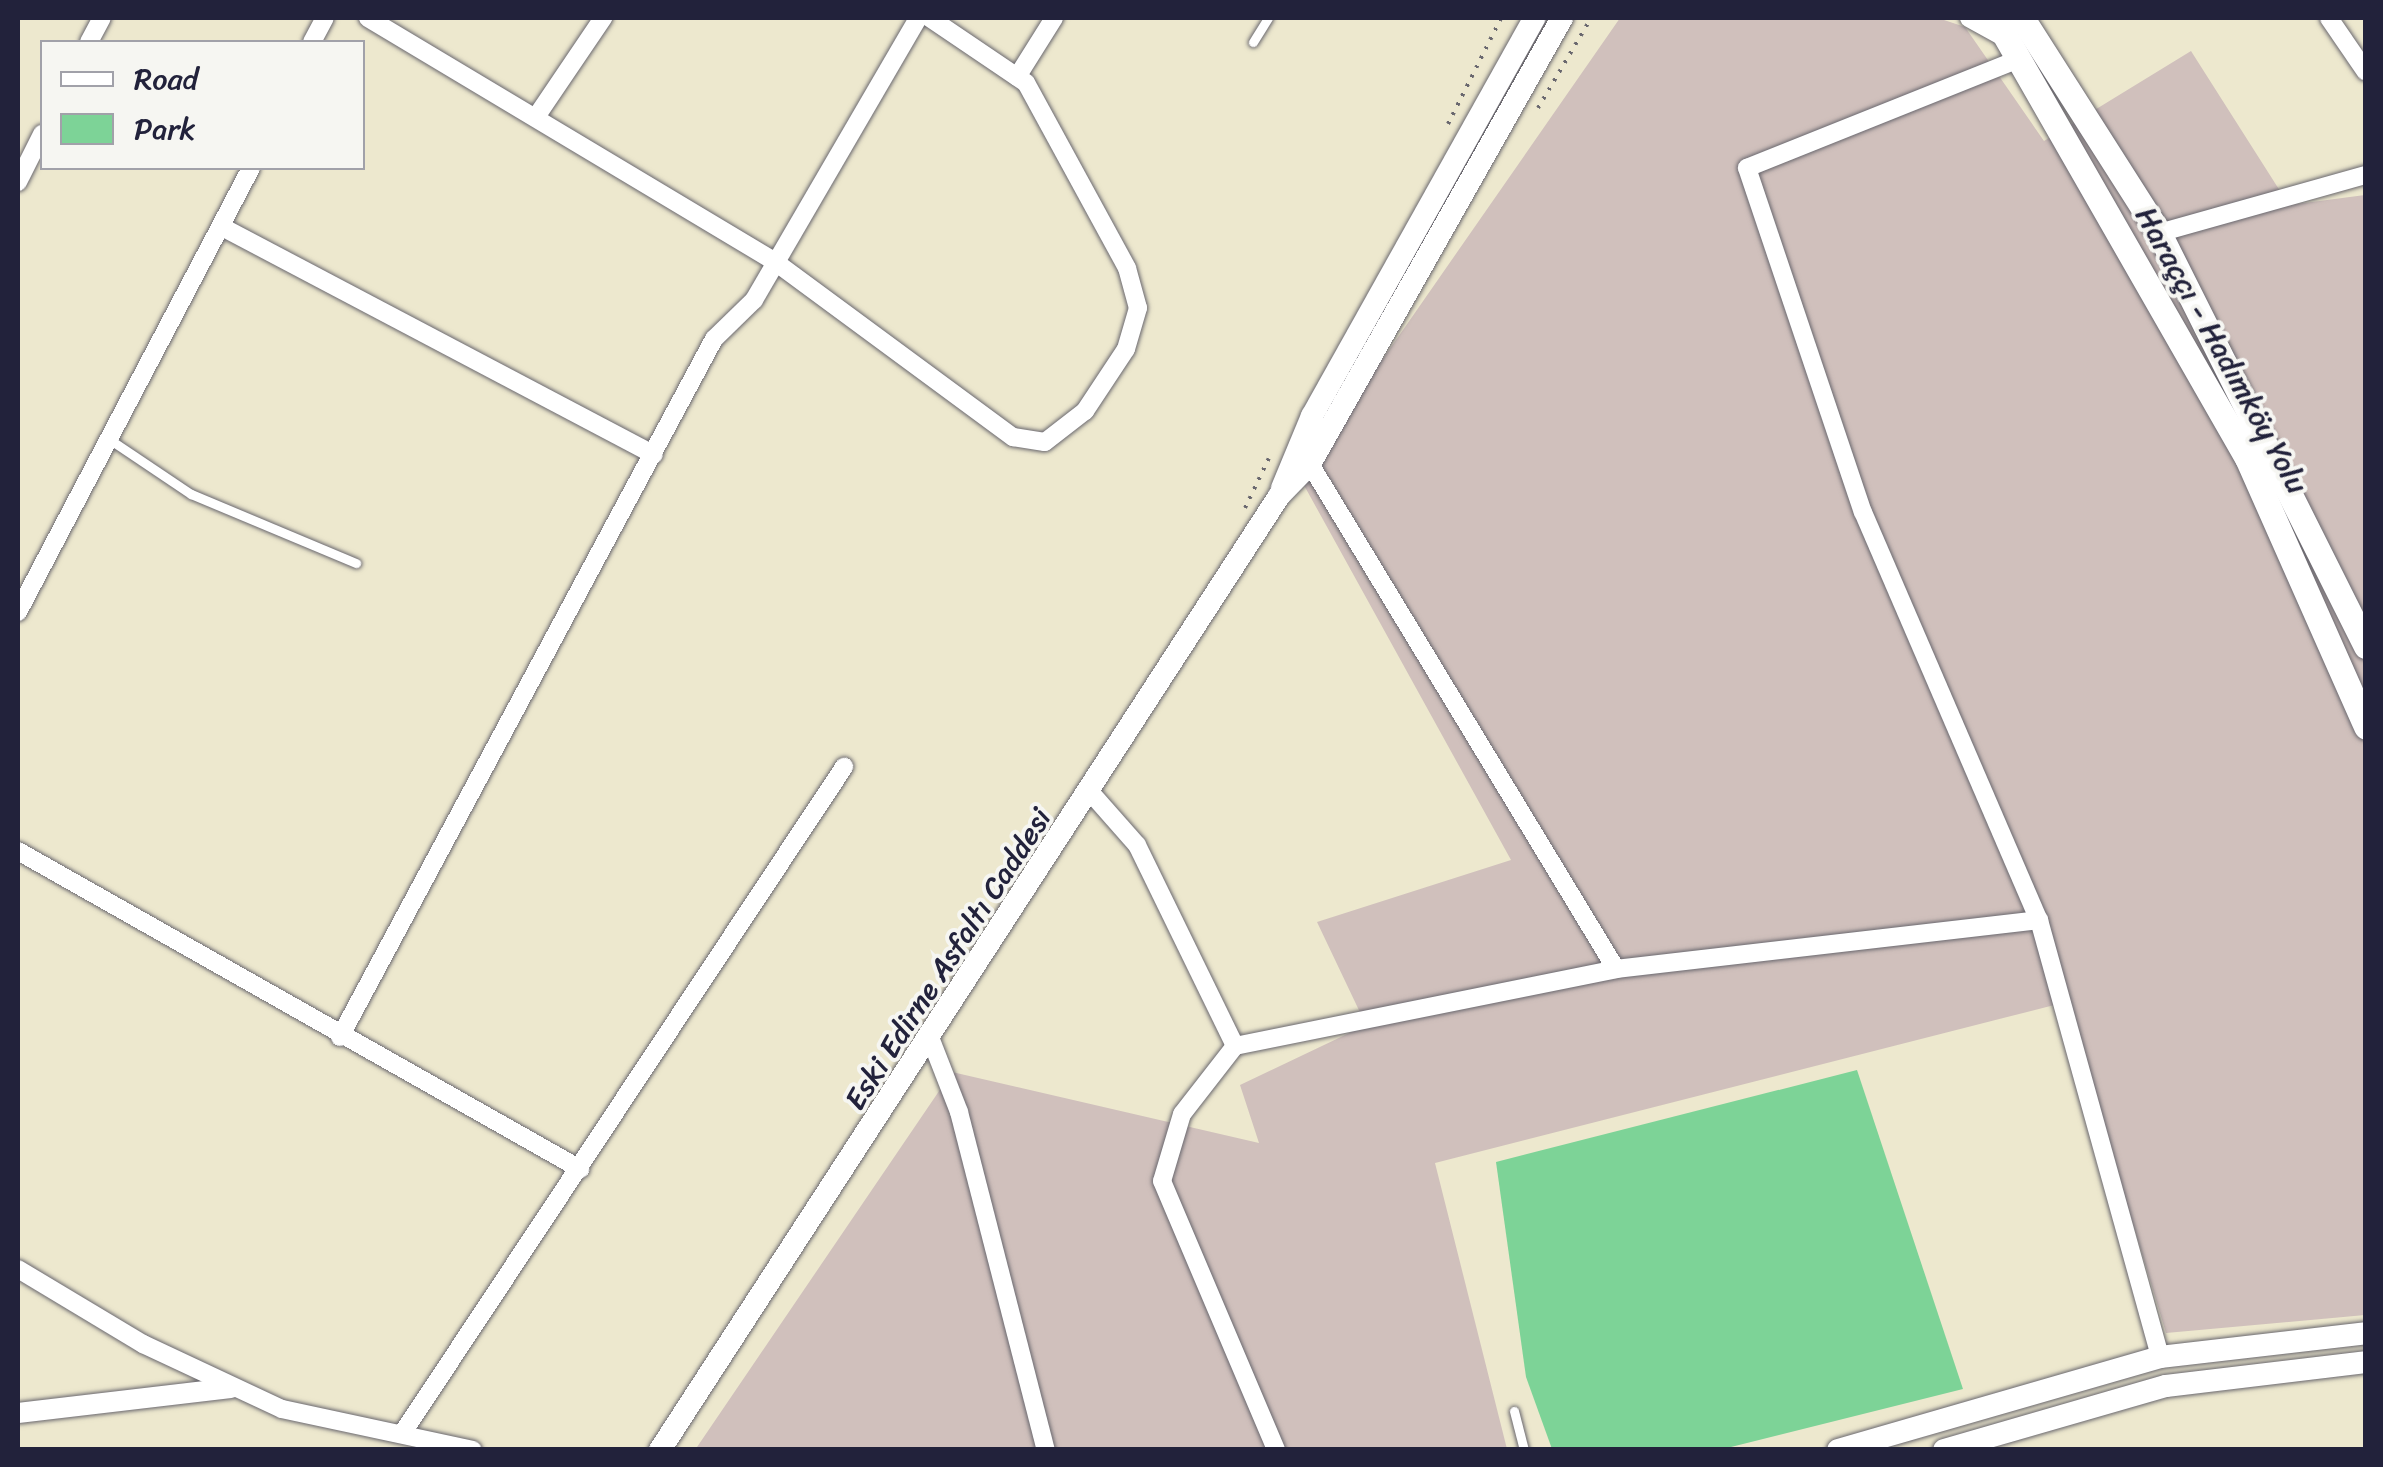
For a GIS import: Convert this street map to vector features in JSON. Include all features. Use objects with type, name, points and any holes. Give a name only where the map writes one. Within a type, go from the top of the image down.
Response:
[{"type":"main road","points":[[1478,117],[1515,18]]},
{"type":"main road","points":[[1279,496],[1312,416],[1534,18]]},
{"type":"main road","points":[[1279,496],[1310,464],[1562,18]]},
{"type":"main road","points":[[1509,112],[1532,94],[1578,18]]},
{"type":"main road","name":"Haraççı - Hadımköy Yolu","points":[[2011,33],[2159,234],[2359,614],[2366,646]]},
{"type":"main road","name":"Haraççı - Hadımköy Yolu","points":[[2011,33],[2247,458],[2326,622],[2366,727]]},
{"type":"main road","name":"Eski Edirne Asfaltı Caddesi","points":[[660,1450],[1092,794],[1279,496]]},
{"type":"main road","points":[[1838,1450],[2160,1357],[2366,1333]]},
{"type":"main road","points":[[2160,1357],[2166,1386]]},
{"type":"main road","points":[[1944,1450],[2166,1386],[2366,1362]]},
{"type":"street","points":[[313,40],[325,18]]},
{"type":"street","points":[[368,18],[774,261],[1014,437],[1061,435],[1126,348],[1138,308],[1074,163],[1017,78],[930,18]]},
{"type":"street","points":[[340,1037],[714,339],[754,300],[918,18]]},
{"type":"street","points":[[1017,78],[1054,18]]},
{"type":"street","points":[[1969,18],[2011,33]]},
{"type":"street","points":[[2329,18],[2366,72]]},
{"type":"street","points":[[536,116],[594,22]]},
{"type":"street","points":[[2011,33],[1747,168],[1863,512],[2038,920],[2160,1357]]},
{"type":"street","points":[[18,182],[40,138]]},
{"type":"street","points":[[18,612],[250,170]]},
{"type":"street","points":[[2159,234],[2366,175]]},
{"type":"street","points":[[222,227],[654,455]]},
{"type":"street","points":[[1310,464],[1616,970]]},
{"type":"street","points":[[2326,622],[2359,614]]},
{"type":"street","points":[[404,1431],[844,767]]},
{"type":"street","points":[[1092,794],[1137,845],[1235,1046]]},
{"type":"street","points":[[18,851],[580,1170]]},
{"type":"street","points":[[1276,1450],[1162,1182],[1182,1114],[1235,1046],[1616,970],[2038,920]]},
{"type":"street","points":[[931,1040],[959,1112],[1046,1450]]},
{"type":"street","points":[[18,1269],[231,1388],[282,1409],[404,1431],[473,1450]]},
{"type":"street","points":[[18,1413],[231,1388]]},
{"type":"lane","points":[[1254,42],[1268,18]]},
{"type":"lane","points":[[109,439],[192,494],[356,564]]},
{"type":"lane","points":[[1514,1411],[1524,1450]]},
{"type":"shaded area","points":[[1620,18],[1938,18],[1965,27],[2044,141],[2191,51],[2289,205],[2365,195],[2365,1315],[2166,1333],[2066,1002],[1435,1163],[1507,1449],[695,1450],[952,1072],[1259,1143],[1240,1085],[1366,1025],[1317,922],[1511,860],[1300,478]]},
{"type":"green space","points":[[1857,1070],[1963,1389],[1723,1449],[1552,1449],[1526,1377],[1496,1162]]}]
